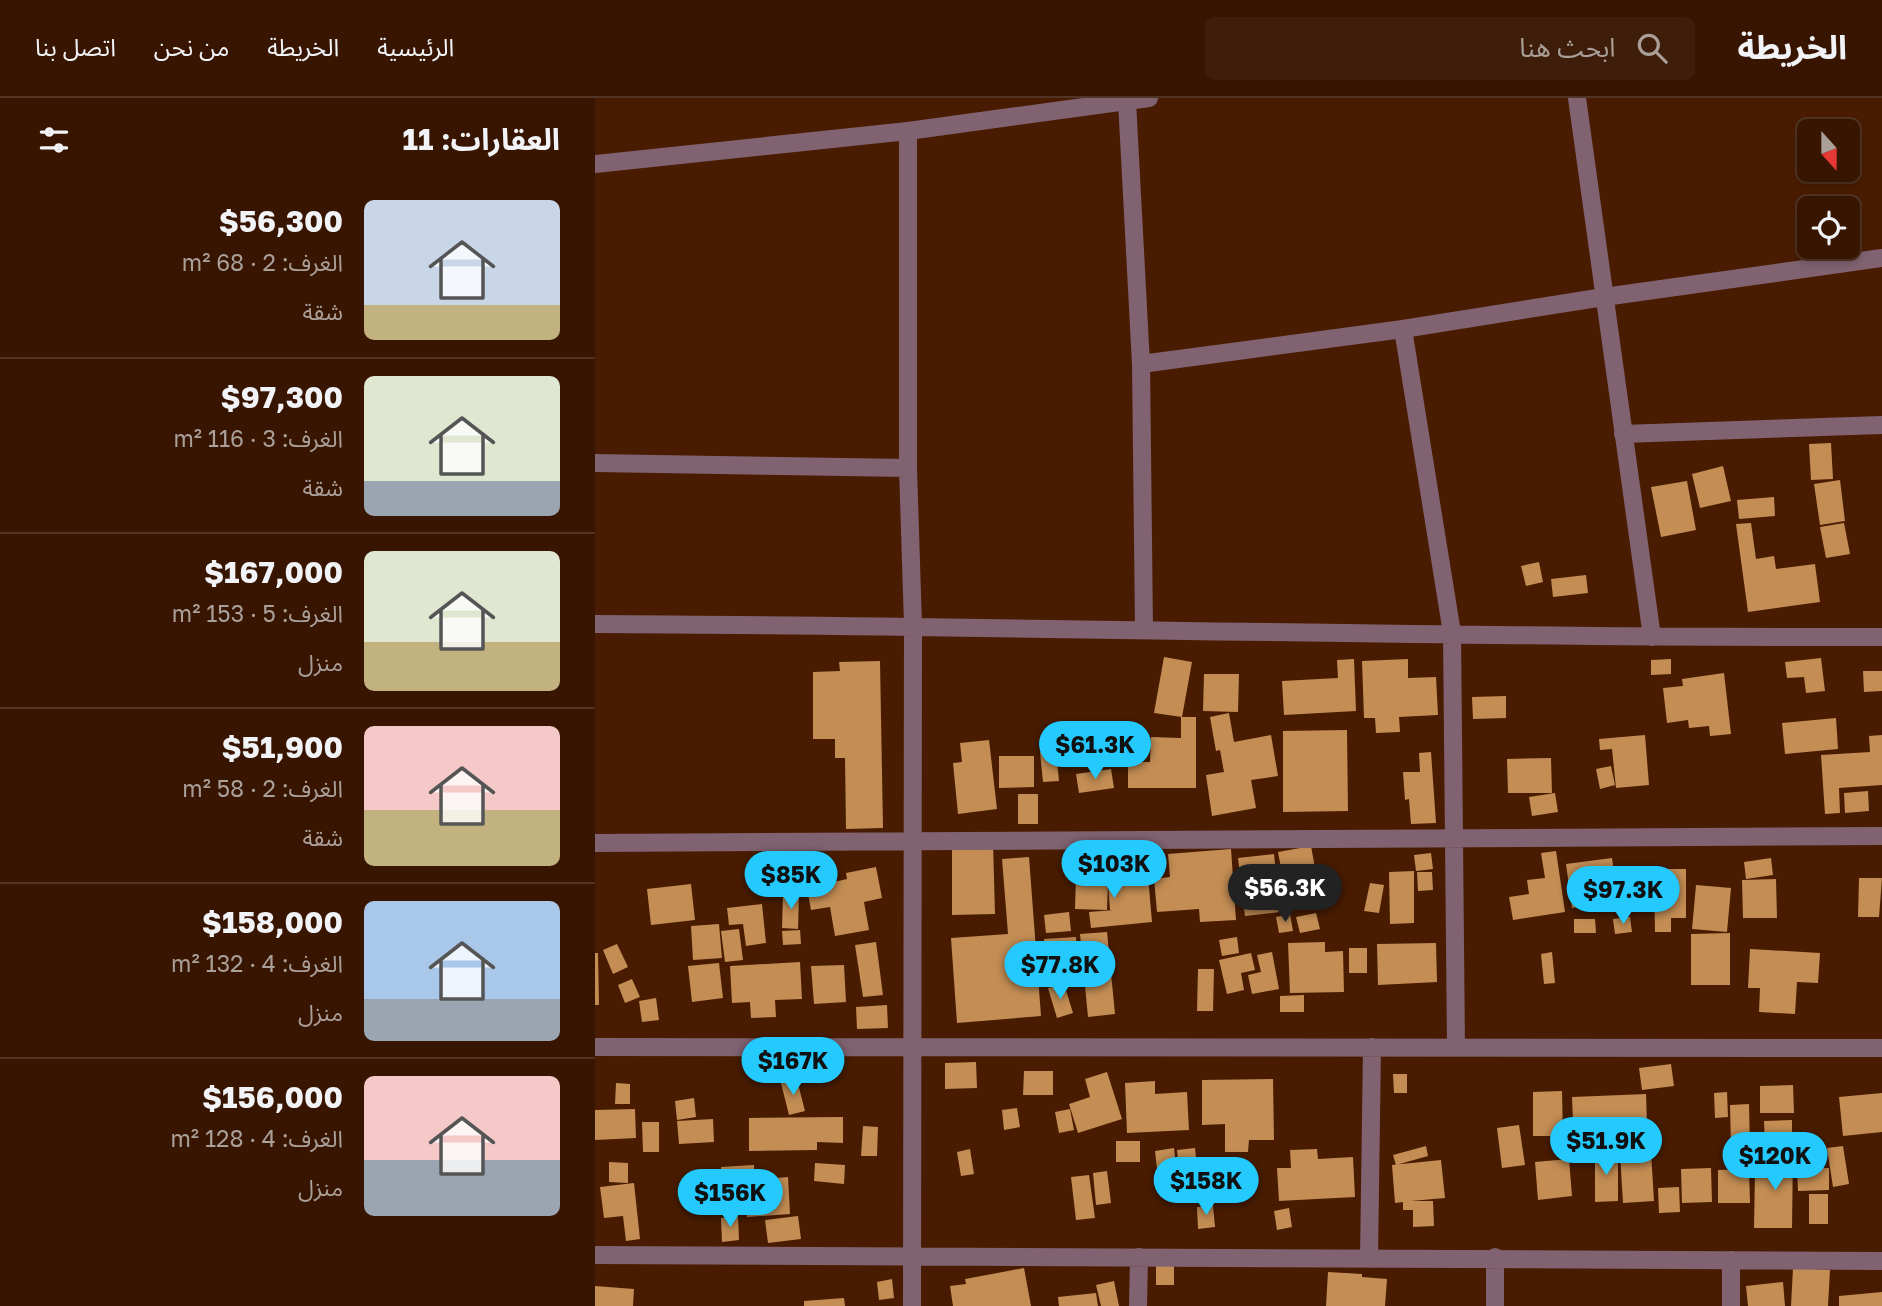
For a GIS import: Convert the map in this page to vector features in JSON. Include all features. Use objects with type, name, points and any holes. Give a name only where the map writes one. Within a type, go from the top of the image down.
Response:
[{"type":"street","points":[[595,164],[908,131],[1149,98]]},
{"type":"street","points":[[1577,98],[1652,637]]},
{"type":"street","points":[[1127,101],[1140,364],[1144,629]]},
{"type":"street","points":[[908,131],[908,467],[913,625],[912,1306]]},
{"type":"street","points":[[1140,364],[1403,330],[1604,297],[1882,258]]},
{"type":"street","points":[[1403,330],[1453,633],[1456,1048]]},
{"type":"street","points":[[1623,433],[1882,425]]},
{"type":"street","points":[[595,463],[908,467]]},
{"type":"street","points":[[595,624],[913,625],[1652,637],[1882,637]]},
{"type":"street","points":[[595,843],[1882,836]]},
{"type":"street","points":[[595,1047],[1882,1048]]},
{"type":"street","points":[[1369,1259],[1372,1047]]},
{"type":"street","points":[[595,1255],[1369,1259],[1495,1257],[1882,1261]]},
{"type":"street","points":[[1495,1257],[1495,1306]]},
{"type":"street","points":[[1138,1306],[1139,1258]]},
{"type":"street","points":[[1731,1260],[1731,1306]]},
{"type":"building","points":[[1831,443],[1833,479],[1811,480],[1809,444]]},
{"type":"building","points":[[1723,466],[1731,501],[1700,508],[1692,474]]},
{"type":"building","points":[[1840,480],[1845,521],[1820,525],[1814,484]]},
{"type":"building","points":[[1687,481],[1696,530],[1661,537],[1651,487]]},
{"type":"building","points":[[1774,497],[1775,516],[1739,519],[1737,500]]},
{"type":"building","points":[[1751,523],[1756,559],[1774,556],[1776,569],[1815,564],[1820,602],[1748,612],[1736,524]]},
{"type":"building","points":[[1844,523],[1850,554],[1826,558],[1820,527]]},
{"type":"building","points":[[1539,562],[1543,582],[1526,586],[1521,566]]},
{"type":"building","points":[[1586,575],[1588,593],[1553,597],[1551,579]]},
{"type":"building","points":[[1164,657],[1192,662],[1182,717],[1154,713]]},
{"type":"building","points":[[1821,658],[1825,691],[1806,693],[1804,677],[1787,678],[1785,662]]},
{"type":"building","points":[[1354,659],[1356,711],[1284,715],[1282,681],[1338,678],[1337,660]]},
{"type":"building","points":[[1408,659],[1408,678],[1436,677],[1438,715],[1399,717],[1400,732],[1376,733],[1375,718],[1364,718],[1362,661]]},
{"type":"building","points":[[1671,659],[1671,674],[1651,675],[1651,660]]},
{"type":"building","points":[[880,661],[883,828],[846,829],[845,758],[835,758],[835,739],[813,739],[813,672],[840,671],[839,662]]},
{"type":"building","points":[[1863,671],[1882,671],[1882,691],[1864,692]]},
{"type":"building","points":[[1724,673],[1731,734],[1710,736],[1709,726],[1689,728],[1688,720],[1667,723],[1663,688],[1683,686],[1682,679]]},
{"type":"building","points":[[1204,674],[1239,674],[1238,712],[1203,711]]},
{"type":"building","points":[[1506,696],[1506,718],[1473,719],[1472,697]]},
{"type":"building","points":[[1229,713],[1234,742],[1271,735],[1278,776],[1251,780],[1256,808],[1212,816],[1206,775],[1224,772],[1220,750],[1216,751],[1210,717]]},
{"type":"building","points":[[1181,717],[1196,717],[1196,788],[1128,788],[1128,762],[1150,762],[1151,737],[1181,738]]},
{"type":"building","points":[[1836,718],[1838,749],[1785,754],[1782,723]]},
{"type":"building","points":[[1347,730],[1348,811],[1283,812],[1283,731]]},
{"type":"building","points":[[1645,735],[1649,785],[1616,788],[1612,749],[1600,750],[1599,739]]},
{"type":"building","points":[[1882,735],[1882,785],[1839,788],[1840,813],[1825,814],[1821,755],[1870,752],[1869,736]]},
{"type":"building","points":[[989,740],[997,809],[958,814],[953,763],[962,762],[960,743]]},
{"type":"building","points":[[1056,750],[1059,781],[1043,782],[1040,752]]},
{"type":"building","points":[[1431,752],[1436,823],[1411,824],[1409,799],[1405,800],[1403,772],[1420,772],[1419,753]]},
{"type":"building","points":[[999,756],[1034,756],[1034,787],[999,788]]},
{"type":"building","points":[[1551,758],[1552,793],[1508,793],[1507,759]]},
{"type":"building","points":[[1611,766],[1615,785],[1600,789],[1596,769]]},
{"type":"building","points":[[1111,769],[1114,788],[1079,793],[1076,774]]},
{"type":"building","points":[[1868,791],[1869,811],[1845,813],[1844,793]]},
{"type":"building","points":[[1555,793],[1558,812],[1532,816],[1529,797]]},
{"type":"building","points":[[1018,794],[1038,794],[1038,824],[1018,824]]},
{"type":"building","points":[[993,842],[995,914],[952,915],[952,843]]},
{"type":"building","points":[[1311,846],[1322,906],[1289,911],[1278,852]]},
{"type":"building","points":[[1231,849],[1236,920],[1200,922],[1199,909],[1157,912],[1154,879],[1170,877],[1168,854]]},
{"type":"building","points":[[1556,851],[1565,912],[1513,920],[1509,897],[1529,894],[1527,880],[1545,878],[1541,853]]},
{"type":"building","points":[[1431,853],[1433,869],[1416,871],[1414,855]]},
{"type":"building","points":[[1274,854],[1280,912],[1245,916],[1238,858]]},
{"type":"building","points":[[1029,857],[1041,1016],[957,1023],[951,938],[1008,934],[1002,859]]},
{"type":"building","points":[[1612,858],[1615,879],[1630,877],[1634,899],[1572,908],[1566,864]]},
{"type":"building","points":[[1771,858],[1773,875],[1746,879],[1744,862]]},
{"type":"building","points":[[830,861],[834,882],[847,879],[846,873],[876,867],[882,898],[864,902],[869,930],[835,936],[830,907],[811,910],[803,866]]},
{"type":"building","points":[[1654,869],[1686,869],[1686,918],[1671,918],[1671,932],[1655,932]]},
{"type":"building","points":[[1414,871],[1414,923],[1390,924],[1389,872]]},
{"type":"building","points":[[1417,872],[1432,872],[1433,890],[1418,891]]},
{"type":"building","points":[[1076,876],[1108,876],[1108,879],[1148,876],[1152,922],[1091,928],[1089,912],[1114,910],[1110,910],[1108,882],[1107,910],[1075,909]]},
{"type":"building","points":[[1859,878],[1882,878],[1879,917],[1858,917]]},
{"type":"building","points":[[1776,879],[1777,918],[1743,918],[1742,880]]},
{"type":"building","points":[[1370,883],[1384,885],[1379,913],[1364,911]]},
{"type":"building","points":[[691,884],[695,920],[651,925],[647,889]]},
{"type":"building","points":[[1696,885],[1731,888],[1727,932],[1692,929]]},
{"type":"building","points":[[783,893],[799,893],[798,929],[782,928]]},
{"type":"building","points":[[762,904],[766,943],[746,946],[743,924],[729,925],[727,908]]},
{"type":"building","points":[[1069,912],[1071,931],[1046,933],[1044,915]]},
{"type":"building","points":[[1316,913],[1320,929],[1300,933],[1296,917]]},
{"type":"building","points":[[1290,914],[1293,931],[1279,933],[1276,917]]},
{"type":"building","points":[[1630,917],[1632,932],[1615,934],[1613,919]]},
{"type":"building","points":[[1574,919],[1595,919],[1596,933],[1574,933]]},
{"type":"building","points":[[719,924],[722,958],[693,960],[691,926]]},
{"type":"building","points":[[739,929],[743,960],[725,962],[721,931]]},
{"type":"building","points":[[800,930],[801,944],[783,945],[782,931]]},
{"type":"building","points":[[1107,932],[1115,1014],[1088,1017],[1080,934]]},
{"type":"building","points":[[1730,933],[1730,985],[1691,985],[1691,934]]},
{"type":"building","points":[[1076,937],[1079,981],[1047,984],[1044,939]]},
{"type":"building","points":[[1237,937],[1239,953],[1222,956],[1219,940]]},
{"type":"building","points":[[876,942],[883,995],[863,997],[855,945]]},
{"type":"building","points":[[1325,942],[1325,952],[1343,951],[1344,992],[1290,993],[1288,943]]},
{"type":"building","points":[[1436,943],[1437,982],[1378,985],[1377,944]]},
{"type":"building","points":[[617,944],[628,967],[613,974],[603,950]]},
{"type":"building","points":[[1349,948],[1367,948],[1367,973],[1349,973]]},
{"type":"building","points":[[1750,949],[1820,953],[1818,983],[1797,982],[1795,1014],[1759,1012],[1760,988],[1748,988]]},
{"type":"building","points":[[1272,952],[1279,989],[1252,994],[1248,975],[1261,972],[1257,955]]},
{"type":"building","points":[[1552,952],[1555,983],[1544,984],[1541,954]]},
{"type":"building","points":[[595,953],[598,953],[599,1005],[595,1005]]},
{"type":"building","points":[[1251,953],[1255,970],[1241,973],[1244,990],[1227,994],[1219,960]]},
{"type":"building","points":[[800,962],[802,999],[775,1000],[776,1017],[751,1018],[750,1002],[732,1003],[730,966]]},
{"type":"building","points":[[719,963],[723,998],[692,1002],[688,966]]},
{"type":"building","points":[[844,965],[846,1002],[814,1004],[811,966]]},
{"type":"building","points":[[1198,969],[1214,969],[1213,1011],[1197,1011]]},
{"type":"building","points":[[632,979],[640,997],[625,1003],[618,985]]},
{"type":"building","points":[[1064,984],[1073,1013],[1057,1018],[1048,988]]},
{"type":"building","points":[[1304,995],[1304,1012],[1280,1012],[1280,996]]},
{"type":"building","points":[[656,998],[659,1020],[642,1022],[639,1001]]},
{"type":"building","points":[[887,1005],[888,1028],[857,1029],[856,1007]]},
{"type":"building","points":[[976,1062],[977,1088],[945,1089],[945,1063]]},
{"type":"building","points":[[1671,1064],[1674,1086],[1642,1090],[1639,1068]]},
{"type":"building","points":[[1024,1071],[1053,1071],[1053,1095],[1023,1095]]},
{"type":"building","points":[[1107,1072],[1122,1119],[1078,1133],[1069,1104],[1090,1097],[1085,1079]]},
{"type":"building","points":[[1393,1074],[1407,1074],[1407,1093],[1394,1093]]},
{"type":"building","points":[[1273,1079],[1274,1140],[1249,1140],[1248,1152],[1225,1152],[1225,1124],[1202,1125],[1202,1080]]},
{"type":"building","points":[[797,1080],[805,1111],[789,1115],[781,1083]]},
{"type":"building","points":[[1155,1081],[1155,1094],[1187,1092],[1189,1130],[1127,1133],[1125,1083]]},
{"type":"building","points":[[616,1083],[630,1084],[630,1104],[615,1104]]},
{"type":"building","points":[[1793,1085],[1794,1113],[1760,1113],[1760,1086]]},
{"type":"building","points":[[1562,1091],[1563,1136],[1533,1136],[1533,1092]]},
{"type":"building","points":[[1727,1092],[1728,1117],[1715,1118],[1714,1093]]},
{"type":"building","points":[[1882,1093],[1882,1132],[1843,1136],[1839,1097]]},
{"type":"building","points":[[1646,1094],[1647,1125],[1588,1127],[1589,1147],[1574,1148],[1572,1097]]},
{"type":"building","points":[[694,1098],[696,1117],[677,1120],[675,1101]]},
{"type":"building","points":[[1749,1104],[1750,1147],[1731,1147],[1730,1105]]},
{"type":"building","points":[[1017,1108],[1020,1127],[1004,1130],[1002,1110]]},
{"type":"building","points":[[635,1109],[636,1138],[595,1140],[595,1110]]},
{"type":"building","points":[[1070,1109],[1074,1130],[1059,1133],[1055,1112]]},
{"type":"building","points":[[843,1117],[843,1143],[817,1142],[817,1150],[749,1151],[749,1118]]},
{"type":"building","points":[[713,1119],[714,1142],[679,1144],[677,1121]]},
{"type":"building","points":[[1792,1120],[1792,1147],[1765,1148],[1764,1121]]},
{"type":"building","points":[[642,1122],[659,1122],[659,1152],[643,1152]]},
{"type":"building","points":[[1519,1125],[1525,1165],[1502,1168],[1497,1128]]},
{"type":"building","points":[[863,1126],[878,1127],[877,1156],[861,1156]]},
{"type":"building","points":[[1116,1141],[1140,1141],[1140,1162],[1116,1162]]},
{"type":"building","points":[[1426,1146],[1428,1156],[1396,1165],[1393,1155]]},
{"type":"building","points":[[1843,1146],[1849,1184],[1833,1187],[1827,1148]]},
{"type":"building","points":[[1174,1148],[1176,1166],[1157,1169],[1155,1151]]},
{"type":"building","points":[[1195,1148],[1197,1167],[1179,1170],[1177,1150]]},
{"type":"building","points":[[970,1149],[974,1174],[961,1176],[957,1152]]},
{"type":"building","points":[[1317,1149],[1318,1159],[1353,1157],[1355,1197],[1279,1201],[1277,1168],[1291,1168],[1290,1150]]},
{"type":"building","points":[[1768,1150],[1793,1150],[1792,1228],[1754,1228],[1755,1172],[1767,1172]]},
{"type":"building","points":[[1651,1152],[1654,1201],[1623,1203],[1620,1154]]},
{"type":"building","points":[[1595,1153],[1618,1153],[1618,1201],[1595,1202]]},
{"type":"building","points":[[1569,1159],[1572,1196],[1538,1200],[1535,1162]]},
{"type":"building","points":[[1441,1160],[1445,1198],[1411,1201],[1433,1201],[1434,1226],[1413,1227],[1413,1210],[1403,1210],[1403,1202],[1395,1203],[1392,1165]]},
{"type":"building","points":[[609,1162],[628,1163],[628,1183],[609,1182]]},
{"type":"building","points":[[815,1163],[845,1165],[844,1184],[814,1181]]},
{"type":"building","points":[[754,1165],[754,1180],[788,1177],[790,1214],[747,1217],[747,1214],[724,1215],[721,1167]]},
{"type":"building","points":[[1711,1168],[1712,1202],[1682,1203],[1681,1169]]},
{"type":"building","points":[[1829,1168],[1829,1190],[1798,1191],[1797,1169]]},
{"type":"building","points":[[1192,1169],[1193,1191],[1172,1192],[1171,1170]]},
{"type":"building","points":[[1749,1169],[1750,1203],[1718,1203],[1718,1170]]},
{"type":"building","points":[[1107,1171],[1111,1203],[1096,1205],[1093,1173]]},
{"type":"building","points":[[1089,1175],[1095,1218],[1076,1220],[1071,1177]]},
{"type":"building","points":[[634,1183],[640,1239],[626,1241],[623,1216],[604,1218],[600,1187]]},
{"type":"building","points":[[1679,1187],[1680,1212],[1659,1213],[1658,1188]]},
{"type":"building","points":[[1809,1194],[1828,1194],[1828,1224],[1809,1224]]},
{"type":"building","points":[[1213,1206],[1215,1227],[1198,1229],[1197,1207]]},
{"type":"building","points":[[1289,1208],[1292,1227],[1277,1230],[1274,1211]]},
{"type":"building","points":[[738,1216],[739,1240],[722,1242],[721,1218]]},
{"type":"building","points":[[798,1216],[801,1239],[768,1243],[765,1220]]},
{"type":"building","points":[[1156,1266],[1174,1266],[1174,1285],[1156,1285]]},
{"type":"building","points":[[1024,1268],[1031,1306],[953,1306],[950,1286],[966,1284],[965,1279]]},
{"type":"building","points":[[1793,1268],[1830,1270],[1828,1306],[1791,1306]]},
{"type":"building","points":[[1328,1272],[1387,1279],[1385,1306],[1326,1306]]},
{"type":"building","points":[[892,1279],[894,1298],[879,1300],[877,1282]]},
{"type":"building","points":[[1114,1281],[1119,1306],[1101,1306],[1096,1285]]},
{"type":"building","points":[[1783,1282],[1785,1306],[1748,1306],[1746,1286]]},
{"type":"building","points":[[595,1286],[634,1289],[633,1306],[595,1306]]},
{"type":"building","points":[[1882,1292],[1882,1306],[1839,1306],[1839,1296]]},
{"type":"building","points":[[1096,1293],[1098,1306],[1059,1306],[1058,1297]]},
{"type":"building","points":[[844,1298],[845,1306],[804,1306],[804,1301]]}]
